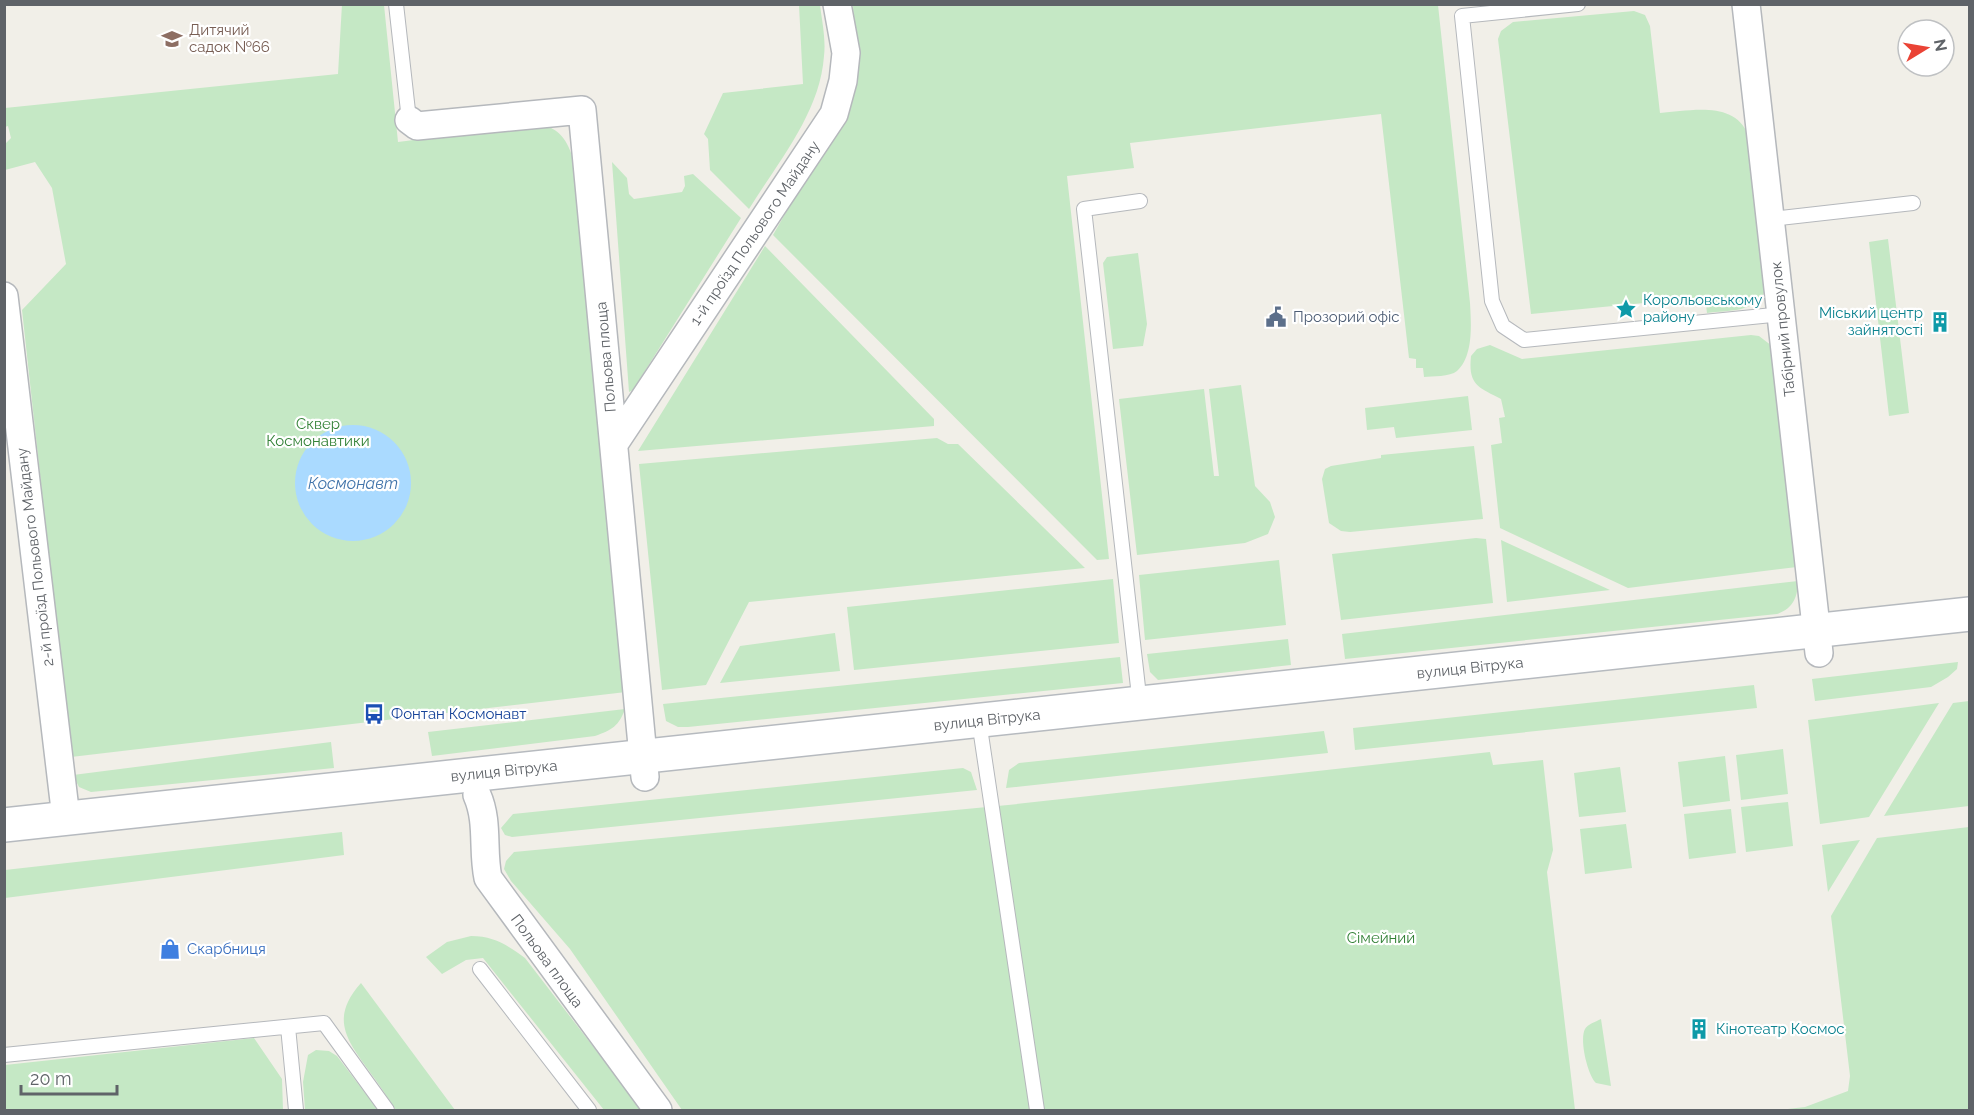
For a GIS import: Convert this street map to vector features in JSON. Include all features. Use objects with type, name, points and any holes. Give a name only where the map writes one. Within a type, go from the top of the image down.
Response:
[{"type":"main road","name":"вулиця Вітрука","points":[[4,825],[643,766],[980,732],[1818,642],[1970,614]]},
{"type":"main road","name":"вулиця Вітрука","points":[[980,732],[1140,705],[1818,642],[1970,636]]},
{"type":"main road","name":"вулиця Вітрука","points":[[4,845],[477,795],[643,766]]},
{"type":"street","name":"1-й проїзд Польового Майдану","points":[[614,444],[834,114],[843,81],[846,53],[837,4]]},
{"type":"street","name":"Табірний провулок","points":[[1746,4],[1818,642]]},
{"type":"street","name":"Польова площа","points":[[409,120],[417,126],[582,110],[639,699],[643,766]]},
{"type":"street","name":"2-й проїзд Польового Майдану","points":[[4,296],[66,818]]},
{"type":"street","name":"Польова площа","points":[[477,795],[483,810],[485,864],[488,878],[658,1110]]},
{"type":"lane","points":[[396,4],[409,120]]},
{"type":"lane","points":[[1578,4],[1462,16],[1492,301],[1496,315],[1503,326],[1524,340],[1782,315]]},
{"type":"lane","points":[[1140,201],[1084,209],[1140,705]]},
{"type":"lane","points":[[1771,219],[1912,203]]},
{"type":"lane","points":[[980,732],[1037,1110]]},
{"type":"lane","points":[[480,969],[589,1110]]},
{"type":"lane","points":[[4,1055],[324,1023],[387,1110]]},
{"type":"lane","points":[[288,1027],[296,1110]]},
{"type":"green space","name":"Сквер Космонавтики","points":[[342,4],[384,5],[398,142],[540,124],[562,136],[571,152],[626,692],[71,757],[22,310],[66,264],[52,188],[35,162],[5,170],[4,145],[11,138],[8,126],[5,127],[5,108],[338,74]]},
{"type":"green space","points":[[799,5],[820,5],[824,30],[821,77],[815,97],[796,136],[749,209],[710,170],[708,139],[704,134],[723,93],[803,84]]},
{"type":"green space","points":[[853,5],[1438,5],[1470,303],[1469,348],[1462,365],[1450,374],[1424,377],[1423,368],[1416,368],[1416,359],[1409,358],[1381,114],[1130,143],[1134,168],[1067,176],[1109,559],[1097,560],[773,235],[805,179],[854,33]]},
{"type":"green space","points":[[1634,11],[1645,15],[1650,26],[1660,113],[1697,110],[1722,112],[1742,124],[1748,135],[1765,291],[1755,303],[1748,307],[1707,313],[1705,297],[1531,314],[1498,39],[1501,31],[1513,22]]},
{"type":"green space","points":[[612,162],[627,178],[629,194],[634,199],[682,192],[685,186],[684,176],[693,174],[741,218],[633,390],[629,392]]},
{"type":"green space","points":[[1888,239],[1909,413],[1889,416],[1869,242]]},
{"type":"green space","points":[[765,246],[934,419],[934,426],[638,451]]},
{"type":"green space","points":[[1138,253],[1147,324],[1143,346],[1113,349],[1103,263],[1107,257]]},
{"type":"green space","points":[[1759,336],[1772,346],[1797,567],[1628,588],[1500,528],[1491,445],[1502,443],[1499,418],[1505,417],[1501,399],[1481,388],[1473,379],[1470,366],[1471,356],[1477,349],[1490,345],[1522,359]]},
{"type":"green space","points":[[1241,385],[1255,486],[1270,502],[1275,517],[1268,534],[1245,543],[1137,555],[1119,399],[1204,389],[1214,476],[1219,476],[1209,389]]},
{"type":"green space","points":[[1468,396],[1472,430],[1396,438],[1394,427],[1367,430],[1365,408]]},
{"type":"green space","points":[[937,438],[948,444],[958,444],[1085,568],[749,602],[706,685],[662,690],[639,464]]},
{"type":"green space","points":[[1474,446],[1483,519],[1350,532],[1341,531],[1329,523],[1322,479],[1325,469],[1381,458],[1381,455]]},
{"type":"green space","points":[[1476,538],[1486,539],[1493,603],[1341,620],[1332,554]]},
{"type":"green space","points":[[1501,540],[1610,590],[1507,602]]},
{"type":"green space","points":[[1279,560],[1286,625],[1145,640],[1139,575]]},
{"type":"green space","points":[[1113,579],[1119,643],[854,670],[847,607]]},
{"type":"green space","points":[[1798,581],[1794,601],[1787,609],[1777,614],[1345,659],[1342,634]]},
{"type":"green space","points":[[835,633],[840,671],[720,683],[740,646]]},
{"type":"green space","points":[[1288,639],[1291,665],[1158,680],[1150,672],[1147,654]]},
{"type":"green space","points":[[1120,657],[1123,683],[688,727],[678,727],[666,721],[663,704]]},
{"type":"green space","points":[[1958,662],[1957,669],[1931,687],[1815,701],[1812,679]]},
{"type":"green space","points":[[1754,685],[1757,708],[1355,750],[1353,728]]},
{"type":"green space","points":[[1969,701],[1969,806],[1884,816],[1953,703]]},
{"type":"green space","points":[[1939,703],[1869,817],[1820,824],[1808,720]]},
{"type":"green space","points":[[625,709],[614,727],[595,736],[432,756],[428,732]]},
{"type":"green space","points":[[1324,731],[1328,753],[1006,788],[1009,770],[1019,763]]},
{"type":"green space","points":[[331,742],[334,768],[91,792],[79,787],[73,775]]},
{"type":"green space","points":[[1783,749],[1788,794],[1741,800],[1736,755]]},
{"type":"green space","name":"Сімейний","points":[[1490,752],[1493,765],[1543,760],[1553,850],[1547,872],[1575,1110],[682,1110],[570,949],[511,881],[504,869],[506,861],[514,852],[1008,805]]},
{"type":"green space","points":[[1725,756],[1730,801],[1683,807],[1678,762]]},
{"type":"green space","points":[[1620,767],[1626,812],[1579,817],[1574,773]]},
{"type":"green space","points":[[963,768],[971,772],[977,790],[512,837],[505,835],[501,828],[513,814]]},
{"type":"green space","points":[[1788,802],[1793,846],[1746,852],[1741,807]]},
{"type":"green space","points":[[1731,809],[1736,853],[1689,859],[1684,814]]},
{"type":"green space","points":[[1626,824],[1632,868],[1585,874],[1580,829]]},
{"type":"green space","points":[[1969,827],[1969,1110],[1779,1110],[1805,1107],[1848,1091],[1850,1076],[1831,916],[1877,838]]},
{"type":"green space","points":[[342,832],[344,855],[5,898],[5,870]]},
{"type":"green space","points":[[1860,840],[1828,892],[1822,845]]},
{"type":"green space","points":[[471,936],[500,942],[525,958],[642,1110],[604,1110],[483,958],[466,960],[442,974],[426,957],[447,942]]},
{"type":"green space","points":[[361,983],[455,1110],[396,1110],[354,1049],[345,1028],[346,1007]]},
{"type":"green space","points":[[1601,1019],[1611,1086],[1596,1083],[1593,1079],[1587,1066],[1584,1049],[1585,1029]]},
{"type":"green space","points":[[254,1038],[282,1079],[283,1110],[5,1110],[5,1065]]},
{"type":"green space","points":[[316,1050],[329,1051],[337,1056],[378,1110],[305,1110],[303,1082],[308,1055]]},
{"type":"water","name":"Космонавт","points":[[353,425],[375,430],[394,442],[406,461],[411,483],[406,505],[394,524],[375,536],[353,541],[331,536],[312,524],[300,505],[295,483],[300,461],[312,442],[331,430]]},
{"type":"place","name":"Дитячий садок №66","points":[[172,39]]},
{"type":"place","name":"Корольовському району","points":[[1626,309]]},
{"type":"place","name":"Прозорий офіс","points":[[1276,317]]},
{"type":"place","name":"Міський центр зайнятості","points":[[1940,322]]},
{"type":"place","name":"Фонтан Космонавт","points":[[374,714]]},
{"type":"place","name":"Скарбниця","points":[[170,949]]},
{"type":"place","name":"Кінотеатр Космос","points":[[1699,1029]]}]
